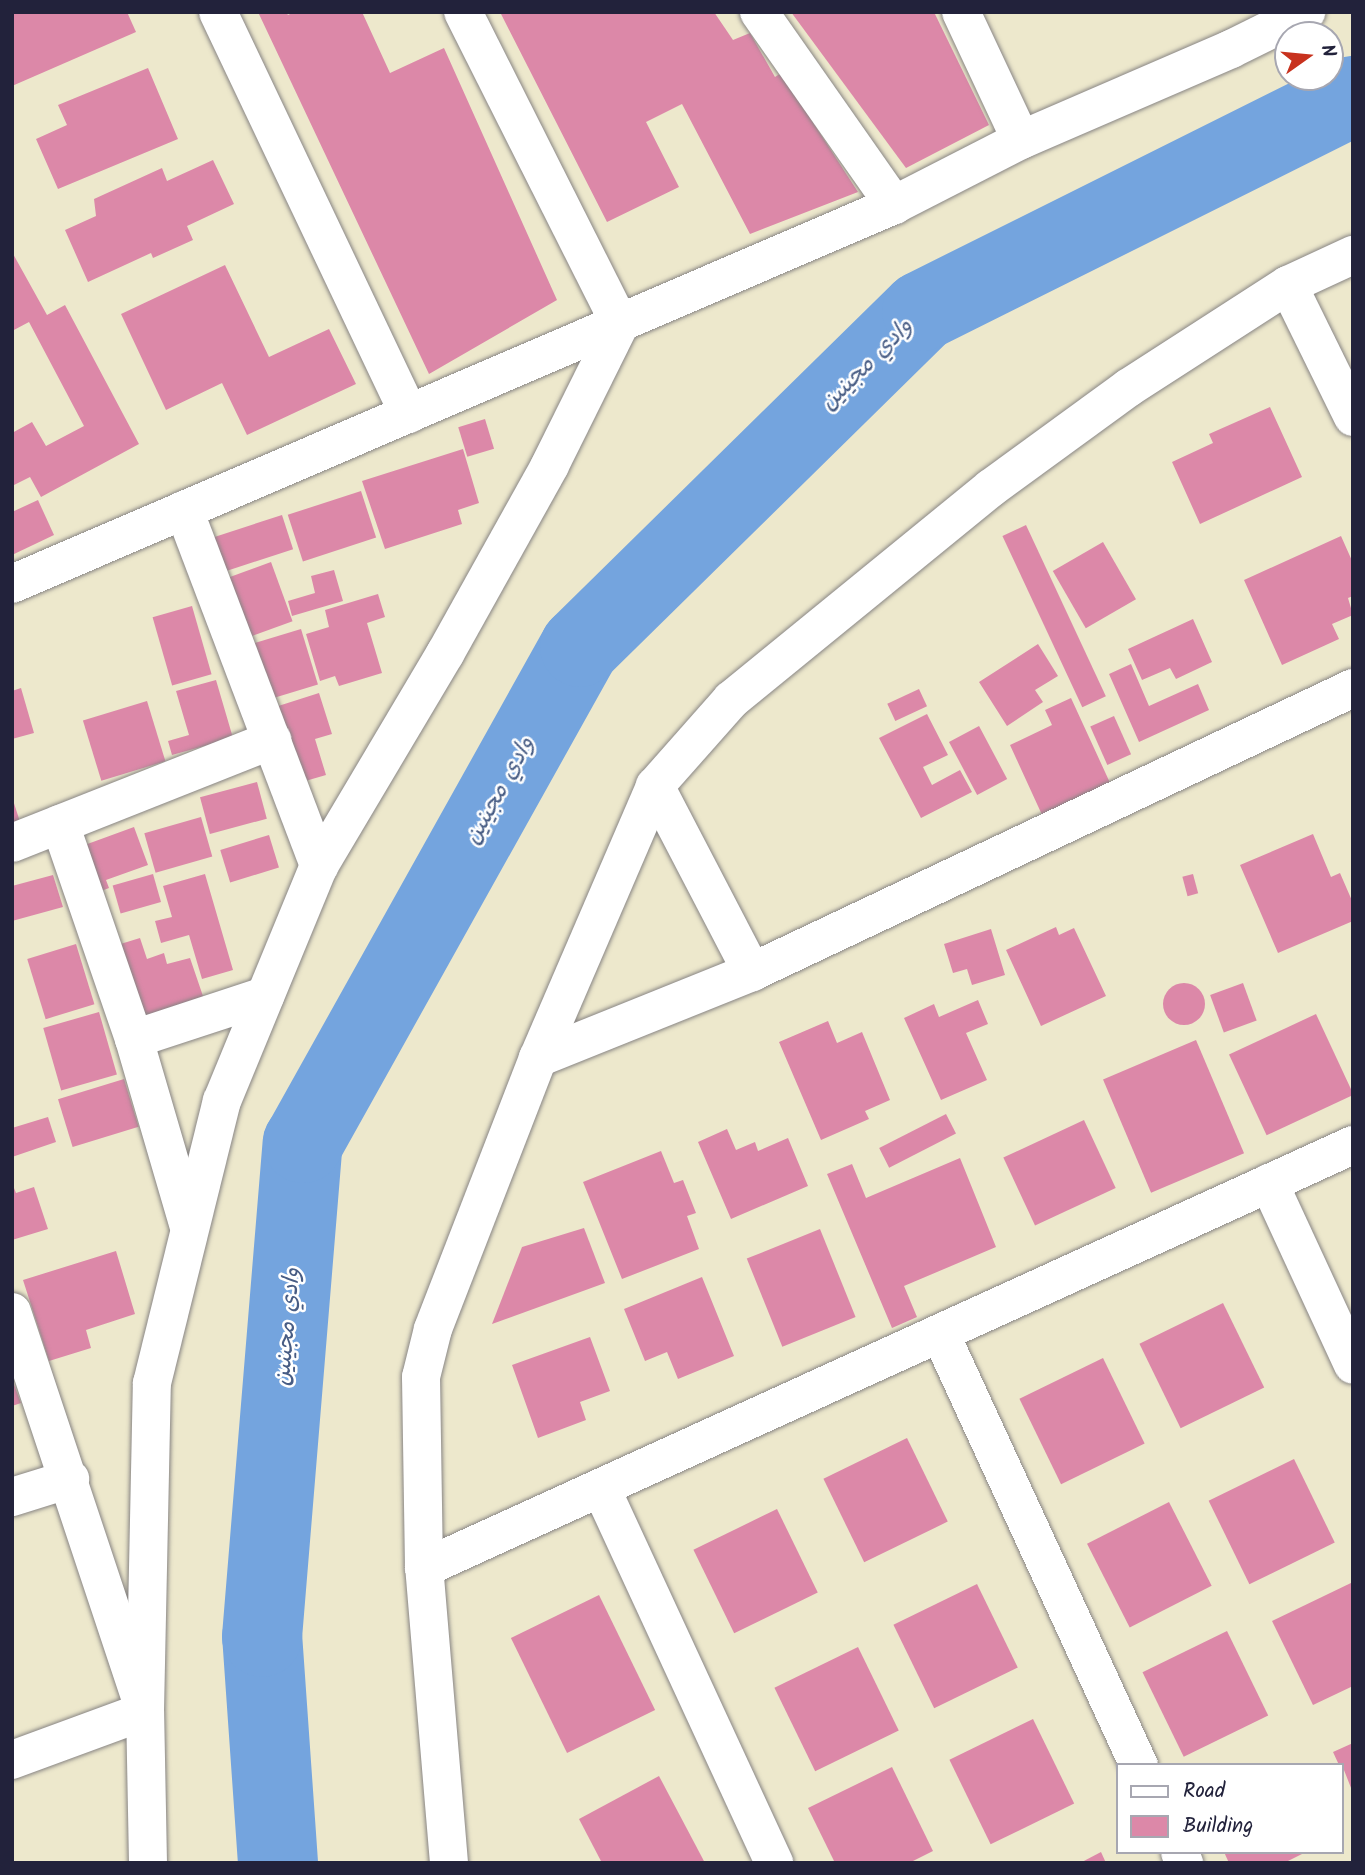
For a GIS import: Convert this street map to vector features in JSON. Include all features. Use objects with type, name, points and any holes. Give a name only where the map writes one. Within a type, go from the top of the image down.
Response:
[{"type":"street","points":[[218,12],[409,414]]},
{"type":"street","points":[[463,12],[620,324]]},
{"type":"street","points":[[759,12],[894,205]]},
{"type":"street","points":[[961,12],[1021,140]]},
{"type":"street","points":[[12,584],[894,205],[1021,140],[1283,18]]},
{"type":"street","points":[[449,1863],[424,1568],[422,1377],[433,1329],[538,1058],[655,786],[731,700],[991,488],[1128,387],[1288,285],[1353,255]]},
{"type":"street","points":[[1288,285],[1353,416]]},
{"type":"street","points":[[148,1863],[145,1711],[152,1383],[222,1101],[319,866],[445,654],[550,466],[620,324]]},
{"type":"street","points":[[184,510],[319,866]]},
{"type":"street","points":[[538,1058],[752,972],[1353,688]]},
{"type":"street","points":[[12,843],[272,740]]},
{"type":"street","points":[[655,786],[752,972]]},
{"type":"street","points":[[60,824],[134,1039],[190,1229]]},
{"type":"street","points":[[134,1039],[265,996]]},
{"type":"street","points":[[424,1568],[1353,1145]]},
{"type":"street","points":[[1269,1183],[1353,1365]]},
{"type":"street","points":[[12,1312],[70,1479],[145,1711]]},
{"type":"street","points":[[940,1333],[1138,1763]]},
{"type":"street","points":[[12,1497],[70,1479]]},
{"type":"street","points":[[601,1488],[774,1863]]},
{"type":"street","points":[[12,1760],[145,1711]]},
{"type":"building","points":[[12,12],[127,12],[136,32],[12,86]]},
{"type":"building","points":[[258,12],[286,12],[288,15],[294,12],[362,12],[390,73],[444,48],[557,300],[429,374]]},
{"type":"building","points":[[500,12],[714,12],[733,40],[750,33],[775,77],[781,73],[858,192],[750,234],[682,104],[646,122],[679,187],[607,222]]},
{"type":"building","points":[[791,12],[934,12],[989,125],[906,168]]},
{"type":"building","points":[[148,68],[178,139],[58,189],[36,139],[67,125],[58,105]]},
{"type":"building","points":[[213,160],[234,204],[187,226],[193,240],[153,258],[151,253],[88,282],[65,230],[96,216],[94,199],[162,168],[167,181]]},
{"type":"building","points":[[12,252],[47,315],[65,305],[139,444],[41,497],[30,477],[12,486],[12,433],[32,422],[46,446],[84,426],[29,322],[12,331]]},
{"type":"building","points":[[225,265],[269,357],[329,329],[356,384],[247,435],[222,383],[166,410],[121,314]]},
{"type":"building","points":[[1270,407],[1302,477],[1200,524],[1172,462],[1213,443],[1209,434]]},
{"type":"building","points":[[485,419],[494,449],[467,457],[458,427]]},
{"type":"building","points":[[463,449],[479,503],[458,510],[462,524],[385,549],[362,481]]},
{"type":"building","points":[[361,491],[376,538],[303,561],[288,515]]},
{"type":"building","points":[[38,500],[54,535],[12,555],[12,512]]},
{"type":"building","points":[[282,515],[293,549],[218,574],[207,539]]},
{"type":"building","points":[[1026,525],[1106,696],[1082,707],[1002,536]]},
{"type":"building","points":[[1341,536],[1353,563],[1353,596],[1348,598],[1353,615],[1332,624],[1339,639],[1282,665],[1244,580]]},
{"type":"building","points":[[1103,542],[1136,599],[1086,628],[1053,571]]},
{"type":"building","points":[[271,562],[293,621],[245,639],[223,579]]},
{"type":"building","points":[[334,570],[343,601],[292,616],[288,601],[315,593],[311,576]]},
{"type":"building","points":[[378,594],[385,617],[367,623],[382,673],[339,686],[335,676],[320,681],[306,634],[329,627],[325,610]]},
{"type":"building","points":[[192,606],[212,674],[172,686],[153,617]]},
{"type":"building","points":[[1193,619],[1212,662],[1176,679],[1170,668],[1142,680],[1128,649]]},
{"type":"building","points":[[301,629],[318,684],[265,701],[248,645]]},
{"type":"building","points":[[1038,644],[1058,676],[1035,690],[1043,702],[1007,726],[979,682]]},
{"type":"building","points":[[1131,664],[1149,706],[1198,684],[1209,710],[1139,742],[1109,674]]},
{"type":"building","points":[[216,680],[233,738],[172,755],[168,741],[189,735],[176,691]]},
{"type":"building","points":[[21,688],[34,733],[12,739],[12,691]]},
{"type":"building","points":[[919,689],[927,706],[895,721],[887,704]]},
{"type":"building","points":[[319,693],[332,734],[315,739],[326,775],[295,784],[272,708]]},
{"type":"building","points":[[1071,698],[1111,785],[1043,817],[1010,745],[1052,725],[1045,710]]},
{"type":"building","points":[[147,701],[165,761],[101,781],[83,721]]},
{"type":"building","points":[[927,714],[948,755],[923,767],[932,785],[960,770],[972,792],[921,818],[879,738]]},
{"type":"building","points":[[1114,716],[1131,754],[1107,765],[1090,727]]},
{"type":"building","points":[[979,726],[1007,779],[977,795],[949,742]]},
{"type":"building","points":[[257,782],[267,819],[210,834],[200,797]]},
{"type":"building","points":[[12,797],[21,825],[12,828]]},
{"type":"building","points":[[201,817],[212,856],[156,873],[144,833]]},
{"type":"building","points":[[134,827],[148,865],[106,880],[109,888],[88,896],[71,850]]},
{"type":"building","points":[[1313,834],[1331,877],[1340,873],[1353,903],[1353,921],[1278,953],[1240,865]]},
{"type":"building","points":[[269,835],[279,868],[230,882],[220,850]]},
{"type":"building","points":[[153,874],[161,902],[121,913],[113,886]]},
{"type":"building","points":[[205,874],[233,970],[202,979],[189,935],[161,943],[155,921],[172,917],[163,886]]},
{"type":"building","points":[[1193,874],[1198,893],[1188,896],[1182,877]]},
{"type":"building","points":[[53,875],[63,907],[12,921],[12,886]]},
{"type":"building","points":[[1056,927],[1059,935],[1074,928],[1106,996],[1041,1026],[1006,950]]},
{"type":"building","points":[[991,929],[1005,975],[972,985],[967,969],[953,973],[944,944]]},
{"type":"building","points":[[140,938],[147,959],[164,953],[167,964],[190,958],[205,1002],[139,1023],[114,946]]},
{"type":"building","points":[[76,944],[94,1004],[46,1019],[27,959]]},
{"type":"building","points":[[1184,983],[1199,989],[1205,1004],[1199,1019],[1184,1025],[1169,1019],[1163,1004],[1169,989]]},
{"type":"building","points":[[1243,983],[1257,1021],[1224,1033],[1210,995]]},
{"type":"building","points":[[978,1000],[988,1024],[966,1033],[987,1080],[941,1100],[904,1018],[934,1004],[939,1017]]},
{"type":"building","points":[[99,1012],[117,1074],[61,1090],[43,1028]]},
{"type":"building","points":[[1316,1014],[1353,1095],[1267,1135],[1229,1055]]},
{"type":"building","points":[[828,1021],[837,1043],[862,1032],[890,1100],[865,1111],[869,1119],[821,1140],[779,1042]]},
{"type":"building","points":[[1196,1040],[1244,1153],[1151,1193],[1103,1079]]},
{"type":"building","points":[[124,1079],[139,1127],[73,1147],[58,1099]]},
{"type":"building","points":[[946,1114],[956,1134],[889,1168],[879,1148]]},
{"type":"building","points":[[48,1117],[56,1142],[12,1157],[12,1128]]},
{"type":"building","points":[[1084,1120],[1116,1188],[1035,1226],[1003,1158]]},
{"type":"building","points":[[727,1129],[736,1150],[755,1142],[758,1151],[788,1138],[808,1186],[731,1219],[698,1142]]},
{"type":"building","points":[[661,1151],[674,1183],[683,1180],[696,1213],[687,1216],[699,1249],[622,1279],[583,1182]]},
{"type":"building","points":[[960,1158],[996,1247],[904,1286],[917,1317],[892,1328],[827,1174],[852,1164],[866,1198]]},
{"type":"building","points":[[12,1183],[16,1193],[34,1187],[48,1229],[12,1240]]},
{"type":"building","points":[[584,1228],[605,1283],[492,1324],[522,1247]]},
{"type":"building","points":[[820,1229],[856,1317],[782,1347],[747,1259]]},
{"type":"building","points":[[116,1251],[135,1314],[86,1330],[91,1348],[49,1361],[23,1280]]},
{"type":"building","points":[[702,1277],[734,1356],[678,1379],[667,1352],[645,1361],[624,1309]]},
{"type":"building","points":[[1223,1303],[1264,1387],[1181,1428],[1139,1344]]},
{"type":"building","points":[[590,1337],[610,1391],[580,1402],[586,1420],[538,1438],[512,1365]]},
{"type":"building","points":[[1103,1358],[1145,1443],[1061,1484],[1019,1399]]},
{"type":"building","points":[[12,1379],[21,1403],[12,1406]]},
{"type":"building","points":[[907,1438],[948,1522],[864,1562],[823,1479]]},
{"type":"building","points":[[1294,1459],[1335,1543],[1249,1584],[1209,1501]]},
{"type":"building","points":[[1169,1502],[1212,1586],[1130,1628],[1087,1544]]},
{"type":"building","points":[[777,1509],[818,1593],[734,1633],[693,1550]]},
{"type":"building","points":[[1353,1582],[1353,1686],[1313,1705],[1272,1621]]},
{"type":"building","points":[[977,1584],[1018,1668],[934,1708],[893,1625]]},
{"type":"building","points":[[599,1595],[655,1710],[567,1753],[511,1638]]},
{"type":"building","points":[[1227,1631],[1268,1715],[1184,1757],[1143,1672]]},
{"type":"building","points":[[858,1647],[899,1731],[815,1771],[774,1688]]},
{"type":"building","points":[[1033,1719],[1074,1803],[991,1844],[949,1760]]},
{"type":"building","points":[[1353,1743],[1353,1793],[1344,1763],[1338,1763],[1333,1752]]},
{"type":"building","points":[[892,1767],[933,1851],[909,1863],[835,1863],[808,1808]]},
{"type":"building","points":[[659,1776],[705,1863],[602,1863],[579,1819]]},
{"type":"building","points":[[1101,1852],[1106,1863],[1080,1863]]},
{"type":"building","points":[[1225,1854],[1302,1854],[1284,1863],[1229,1863]]},
{"type":"waterway","name":"وادي مجينين","points":[[278,1863],[262,1637],[303,1143],[580,647],[922,311],[1353,96]]}]
